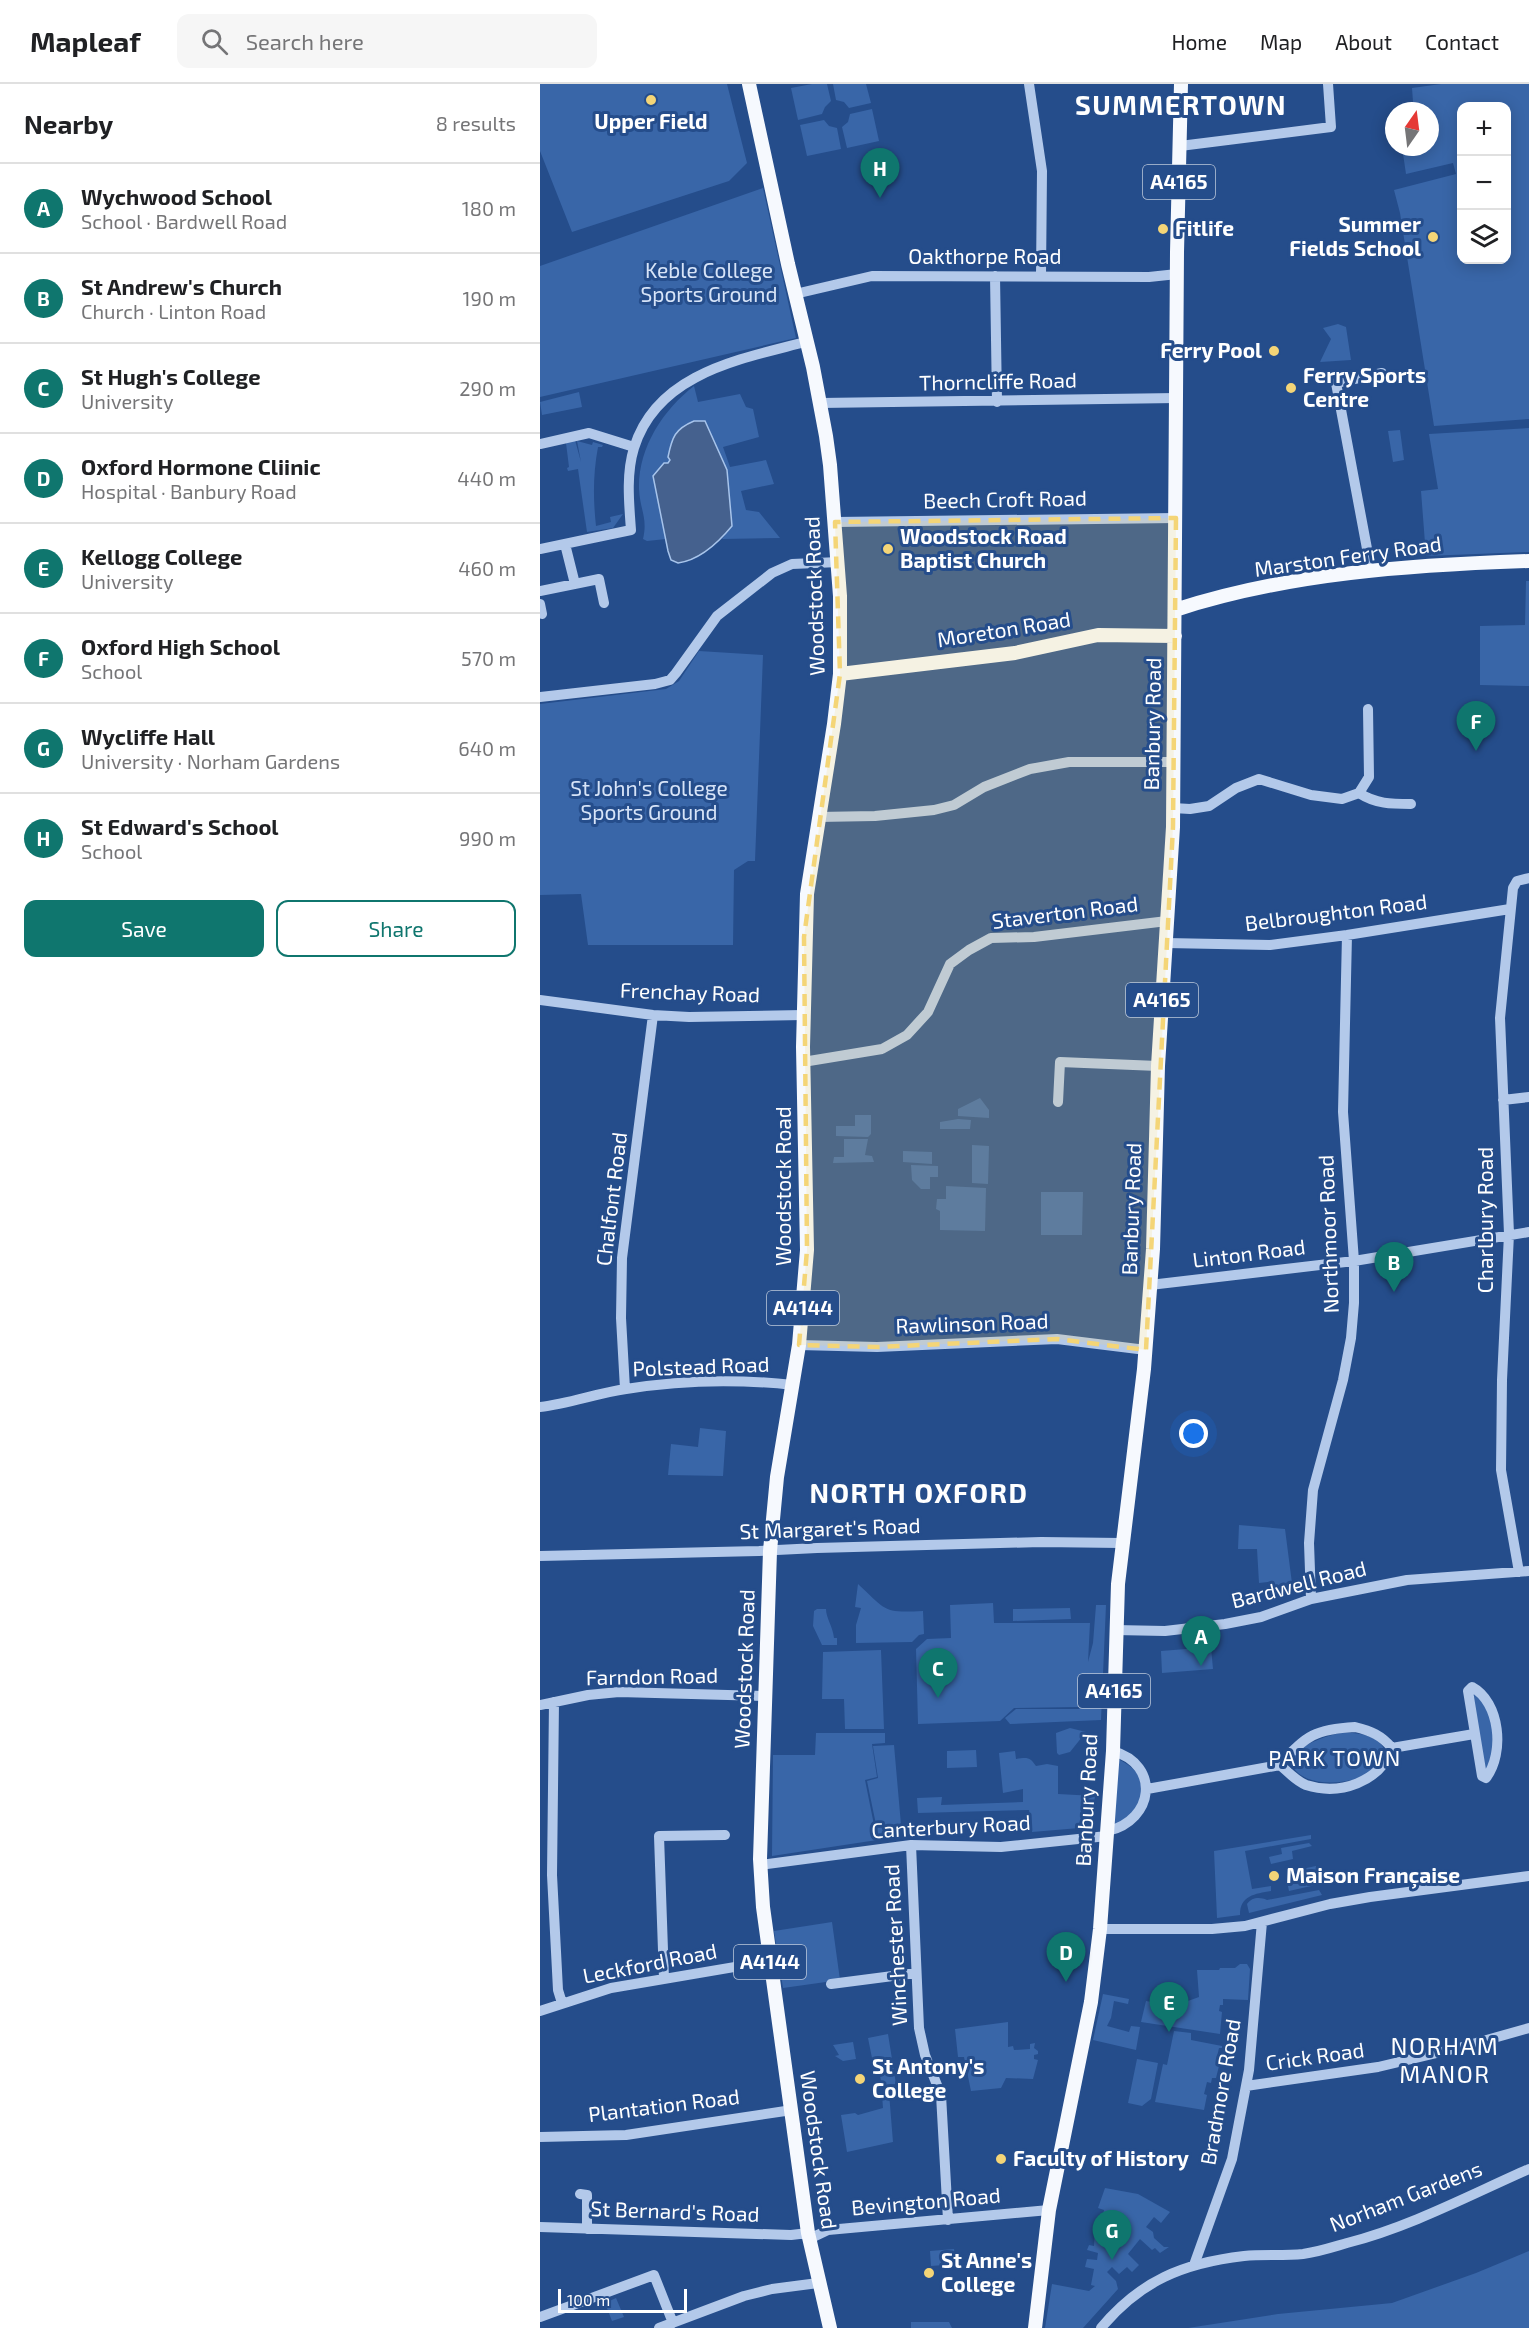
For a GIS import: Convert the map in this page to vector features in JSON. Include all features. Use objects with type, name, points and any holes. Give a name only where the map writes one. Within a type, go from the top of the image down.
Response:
[{"type":"main road","name":"Woodstock Road","points":[[749,84],[820,403],[830,465],[838,561],[840,674],[807,894],[803,1062],[807,1250],[799,1345],[777,1477],[770,1551],[760,1865],[770,1961],[792,2110],[804,2236],[830,2328]]},
{"type":"main road","name":"Banbury Road","points":[[1035,2328],[1049,2210],[1091,2002],[1100,1929],[1113,1751],[1115,1630],[1122,1543],[1146,1350],[1158,1066],[1173,808],[1177,273],[1181,84]]},
{"type":"main road","name":"Marston Ferry Road","points":[[1175,610],[1260,588],[1371,570],[1436,564],[1529,561]]},
{"type":"main road","name":"Moreton Road","points":[[840,674],[1015,652],[1098,635],[1174,636]]},
{"type":"street","points":[[1029,84],[1042,171],[1041,276]]},
{"type":"street","points":[[1180,146],[1331,127],[1328,84]]},
{"type":"street","name":"Oakthorpe Road","points":[[795,294],[872,276],[1149,277],[1177,273]]},
{"type":"street","points":[[995,276],[997,402]]},
{"type":"street","points":[[540,549],[631,530],[629,484],[634,447],[649,418],[670,395],[695,376],[724,364],[805,342]]},
{"type":"street","points":[[1371,570],[1336,383],[1382,373]]},
{"type":"street","name":"Thorncliffe Road","points":[[820,403],[1177,398]]},
{"type":"street","points":[[540,444],[590,433],[634,447]]},
{"type":"street","name":"Beech Croft Road","points":[[835,522],[1176,518]]},
{"type":"street","points":[[565,544],[575,584]]},
{"type":"street","points":[[540,697],[656,684],[670,680],[717,616],[772,573],[792,564],[838,561]]},
{"type":"street","points":[[540,591],[598,579],[604,603]]},
{"type":"street","points":[[1173,808],[1190,809],[1209,806],[1236,788],[1259,779],[1311,795],[1341,799],[1359,793],[1368,777],[1368,709]]},
{"type":"street","points":[[818,817],[875,816],[954,806],[984,787],[1030,769],[1069,762],[1174,762]]},
{"type":"street","points":[[1359,793],[1373,802],[1411,804]]},
{"type":"street","name":"Charlbury Road","points":[[1524,1572],[1501,1470],[1502,1380],[1509,1234],[1500,1018],[1513,888],[1517,881],[1529,878]]},
{"type":"street","name":"Belbroughton Road","points":[[1166,943],[1270,945],[1347,936],[1510,909]]},
{"type":"street","name":"Staverton Road","points":[[803,1062],[882,1049],[907,1035],[928,1012],[950,964],[991,938],[1034,937],[1167,921]]},
{"type":"street","name":"Northmoor Road","points":[[1311,1599],[1309,1543],[1313,1490],[1344,1380],[1352,1338],[1354,1261],[1343,1112],[1347,936]]},
{"type":"street","name":"Frenchay Road","points":[[540,999],[653,1015],[700,1017],[804,1015]]},
{"type":"street","name":"Chalfont Road","points":[[625,1389],[621,1318],[622,1258],[653,1015]]},
{"type":"street","points":[[1058,1102],[1060,1062],[1158,1066]]},
{"type":"street","points":[[1503,1100],[1529,1097]]},
{"type":"street","name":"Linton Road","points":[[1150,1285],[1354,1261],[1529,1232]]},
{"type":"street","name":"Rawlinson Road","points":[[799,1345],[877,1347],[1057,1339],[1146,1350]]},
{"type":"street","name":"Polstead Road","points":[[540,1407],[625,1389],[705,1382],[793,1384]]},
{"type":"street","name":"St Margaret's Road","points":[[540,1556],[1041,1542],[1122,1543]]},
{"type":"street","name":"Bardwell Road","points":[[1115,1630],[1165,1631],[1225,1624],[1261,1617],[1311,1599],[1407,1580],[1524,1572]]},
{"type":"street","points":[[1472,1687],[1478,1690],[1488,1704],[1497,1730],[1496,1754],[1491,1771],[1486,1778],[1482,1776],[1474,1734],[1468,1691],[1472,1687]]},
{"type":"street","name":"Farndon Road","points":[[540,1705],[588,1695],[619,1692],[765,1696]]},
{"type":"street","points":[[554,1702],[552,1875],[558,1990],[562,2003]]},
{"type":"street","points":[[1147,1789],[1280,1765],[1300,1742],[1334,1728],[1355,1727],[1374,1732],[1384,1738],[1392,1748]]},
{"type":"street","points":[[1392,1748],[1474,1734]]},
{"type":"street","points":[[1280,1765],[1305,1784],[1328,1789],[1346,1787],[1372,1776],[1381,1769],[1388,1761],[1392,1748]]},
{"type":"street","points":[[1107,1833],[1132,1819],[1140,1810],[1147,1789],[1142,1775],[1134,1764],[1122,1754],[1113,1751]]},
{"type":"street","name":"Canterbury Road","points":[[760,1865],[911,1845],[1000,1847],[1107,1833]]},
{"type":"street","points":[[664,1978],[659,1836],[726,1835]]},
{"type":"street","name":"Winchester Road","points":[[911,1845],[919,2028],[925,2055],[941,2095],[948,2220]]},
{"type":"street","points":[[540,1875],[552,1875]]},
{"type":"street","points":[[1100,1929],[1212,1929],[1262,1922],[1330,1904],[1370,1897],[1529,1876]]},
{"type":"street","name":"Bradmore Road","points":[[1194,2265],[1232,2159],[1252,2041],[1262,1922]]},
{"type":"street","name":"Leckford Road","points":[[540,2011],[611,1988],[770,1961]]},
{"type":"street","points":[[831,1984],[916,1973]]},
{"type":"street","name":"Crick Road","points":[[1246,2086],[1378,2067],[1529,2028]]},
{"type":"street","name":"Plantation Road","points":[[540,2137],[626,2135],[792,2110]]},
{"type":"street","name":"Norham Gardens","points":[[1101,2328],[1120,2305],[1156,2281],[1194,2265],[1244,2256],[1304,2254],[1349,2243],[1429,2214],[1529,2169]]},
{"type":"street","points":[[580,2194],[587,2195],[586,2229]]},
{"type":"street","name":"Bevington Road","points":[[804,2236],[823,2231],[1049,2210]]},
{"type":"street","name":"St Bernard's Road","points":[[540,2227],[804,2236]]},
{"type":"street","points":[[540,2317],[654,2275],[673,2323]]},
{"type":"street","points":[[659,2328],[744,2296],[772,2289],[818,2283]]},
{"type":"highlighted area","points":[[1176,518],[1173,827],[1146,1350],[1057,1339],[877,1347],[799,1345],[807,1250],[804,937],[840,674],[835,522]]},
{"type":"green space","points":[[540,84],[727,84],[747,163],[729,181],[572,232],[540,151]]},
{"type":"green space","points":[[827,84],[831,101],[822,114],[798,120],[791,88]]},
{"type":"green space","points":[[833,84],[866,84],[871,103],[849,108],[844,102],[836,100]]},
{"type":"green space","name":"Summer Fields School","points":[[1441,84],[1529,84],[1529,419],[1434,426],[1400,213],[1394,190],[1456,174],[1453,163],[1406,174],[1403,156],[1439,156],[1439,102],[1413,102],[1412,88]]},
{"type":"green space","points":[[872,109],[879,141],[847,148],[842,127],[848,122],[850,114]]},
{"type":"green space","points":[[824,120],[829,126],[837,128],[841,149],[807,156],[800,125]]},
{"type":"green space","name":"Keble College Sports Ground","points":[[763,188],[796,338],[540,397],[540,266]]},
{"type":"green space","points":[[1338,324],[1346,327],[1351,360],[1320,362],[1331,339],[1323,328]]},
{"type":"green space","points":[[694,386],[698,402],[740,394],[746,407],[753,409],[759,437],[723,447],[730,467],[766,460],[774,484],[741,491],[746,510],[759,512],[780,538],[722,539],[732,526],[727,470],[704,421],[668,457],[670,460],[659,506],[666,539],[647,541],[643,539],[644,519],[639,489],[643,459],[654,431],[663,418],[672,406]]},
{"type":"green space","points":[[579,392],[582,407],[542,415],[540,402]]},
{"type":"green space","points":[[1529,428],[1529,552],[1426,556],[1421,491],[1438,489],[1429,434]]},
{"type":"green space","points":[[1400,430],[1404,460],[1393,462],[1388,431]]},
{"type":"green space","points":[[575,440],[581,462],[577,441],[603,445],[598,447],[595,467],[596,526],[611,522],[610,517],[623,514],[613,528],[587,532],[578,469],[568,471],[567,468],[569,467],[566,443]]},
{"type":"green space","points":[[1526,581],[1529,581],[1529,686],[1480,685],[1480,626],[1525,625]]},
{"type":"green space","name":"St John's College Sports Ground","points":[[699,651],[763,655],[755,861],[748,861],[734,870],[733,945],[588,945],[581,894],[540,895],[540,704],[666,689],[679,681]]},
{"type":"green space","points":[[980,1098],[989,1110],[989,1118],[958,1116],[958,1109]]},
{"type":"green space","points":[[855,1115],[871,1115],[871,1134],[868,1137],[836,1136],[836,1126],[855,1126]]},
{"type":"green space","points":[[958,1119],[971,1120],[970,1129],[940,1129],[940,1122]]},
{"type":"green space","points":[[844,1139],[868,1139],[865,1155],[872,1156],[874,1162],[833,1163],[834,1157],[844,1157]]},
{"type":"green space","points":[[972,1145],[989,1146],[988,1184],[972,1183]]},
{"type":"green space","points":[[903,1151],[932,1152],[932,1164],[903,1162]]},
{"type":"green space","points":[[911,1165],[938,1166],[938,1177],[930,1177],[930,1189],[921,1189],[912,1180]]},
{"type":"green space","points":[[946,1186],[986,1188],[985,1231],[940,1230],[940,1211],[936,1209],[937,1199],[946,1199]]},
{"type":"green space","points":[[1041,1192],[1083,1192],[1082,1235],[1041,1235]]},
{"type":"green space","points":[[700,1428],[726,1431],[723,1476],[668,1475],[671,1444],[698,1447]]},
{"type":"green space","points":[[1239,1525],[1285,1529],[1293,1591],[1270,1597],[1268,1582],[1259,1583],[1257,1549],[1238,1549]]},
{"type":"green space","points":[[858,1584],[886,1608],[900,1611],[923,1611],[924,1634],[919,1635],[912,1642],[856,1643],[856,1625],[861,1608],[855,1607]]},
{"type":"green space","points":[[993,1603],[994,1623],[1090,1623],[1088,1662],[1093,1643],[1096,1605],[1106,1605],[1101,1720],[1010,1724],[1005,1718],[1016,1709],[1079,1709],[1087,1690],[1087,1672],[1086,1690],[1078,1707],[1014,1708],[1000,1721],[918,1724],[916,1649],[927,1639],[951,1638],[950,1605]]},
{"type":"green space","points":[[1070,1608],[1071,1619],[1013,1621],[1013,1609]]},
{"type":"green space","points":[[826,1609],[834,1638],[837,1638],[837,1645],[822,1645],[813,1626],[814,1611]]},
{"type":"green space","points":[[1211,1647],[1213,1669],[1162,1673],[1161,1651]]},
{"type":"green space","points":[[881,1650],[884,1729],[845,1729],[844,1699],[822,1699],[823,1652]]},
{"type":"green space","points":[[1474,1692],[1488,1709],[1493,1728],[1489,1770],[1483,1770],[1470,1695]]},
{"type":"green space","points":[[1070,1728],[1086,1732],[1070,1752],[1059,1755],[1056,1733]]},
{"type":"green space","points":[[816,1733],[885,1733],[885,1743],[872,1744],[877,1777],[865,1780],[877,1840],[772,1856],[773,1755],[815,1755]]},
{"type":"green space","points":[[1341,1733],[1361,1734],[1379,1742],[1385,1753],[1375,1769],[1358,1778],[1335,1782],[1313,1780],[1296,1771],[1292,1764],[1293,1757],[1298,1751],[1306,1745]]},
{"type":"green space","points":[[894,1745],[902,1836],[879,1839],[867,1781],[878,1778],[873,1746]]},
{"type":"green space","points":[[976,1750],[977,1767],[947,1768],[947,1751]]},
{"type":"green space","points":[[1015,1751],[1016,1759],[1029,1759],[1036,1766],[1047,1764],[1058,1766],[1058,1794],[1095,1796],[1091,1827],[1032,1832],[1029,1810],[918,1813],[917,1798],[942,1797],[941,1805],[1023,1802],[1023,1789],[1003,1793],[999,1753]]},
{"type":"green space","points":[[1118,1759],[1137,1774],[1141,1792],[1138,1809],[1113,1827]]},
{"type":"green space","points":[[1311,1835],[1311,1839],[1245,1851],[1252,1889],[1271,1886],[1271,1891],[1246,1899],[1240,1915],[1217,1918],[1214,1851]]},
{"type":"green space","points":[[1309,1843],[1312,1846],[1292,1851],[1293,1859],[1271,1864],[1269,1857],[1282,1854],[1281,1848]]},
{"type":"green space","points":[[1316,1866],[1320,1884],[1289,1891],[1286,1877],[1298,1874],[1297,1870]]},
{"type":"green space","points":[[1319,1890],[1322,1895],[1249,1913],[1247,1904],[1254,1899],[1267,1900]]},
{"type":"green space","points":[[832,1922],[840,1980],[783,1988],[774,1931]]},
{"type":"green space","points":[[1240,1964],[1247,1964],[1250,1969],[1248,2000],[1223,1999],[1223,2005],[1220,2005],[1219,2011],[1222,2012],[1220,2034],[1141,2022],[1146,2001],[1174,2006],[1199,1997],[1197,1970],[1235,1968]]},
{"type":"green space","points":[[1103,1994],[1129,1999],[1128,2004],[1114,2001],[1107,2026],[1129,2032],[1131,2026],[1140,2027],[1136,2050],[1093,2040]]},
{"type":"green space","points":[[1008,2022],[1008,2047],[1013,2046],[1014,2050],[1030,2049],[1030,2044],[1035,2043],[1034,2048],[1038,2054],[1034,2055],[1034,2059],[1038,2060],[1033,2079],[1006,2078],[1001,2088],[971,2091],[964,2057],[958,2057],[955,2029]]},
{"type":"green space","points":[[1174,2031],[1191,2033],[1191,2040],[1222,2046],[1219,2048],[1216,2061],[1220,2062],[1216,2078],[1212,2078],[1211,2083],[1207,2082],[1204,2110],[1155,2102],[1163,2064],[1167,2065]]},
{"type":"green space","points":[[888,2034],[896,2084],[882,2086],[878,2065],[875,2058],[872,2058],[868,2038]]},
{"type":"green space","points":[[853,2042],[856,2059],[843,2061],[835,2056],[839,2055],[833,2045]]},
{"type":"green space","points":[[1137,2059],[1158,2063],[1151,2099],[1142,2106],[1128,2103]]},
{"type":"green space","points":[[889,2093],[893,2142],[847,2152],[841,2115],[855,2113],[858,2115],[883,2108],[882,2095]]},
{"type":"green space","points":[[1105,2188],[1138,2194],[1170,2212],[1161,2223],[1154,2217],[1146,2227],[1153,2232],[1154,2238],[1164,2247],[1169,2247],[1160,2253],[1155,2248],[1152,2250],[1140,2239],[1128,2254],[1139,2265],[1132,2272],[1127,2267],[1119,2274],[1112,2267],[1107,2272],[1116,2281],[1118,2289],[1083,2328],[1045,2328],[1052,2284],[1089,2291],[1095,2286],[1091,2285],[1094,2269],[1085,2267],[1087,2259],[1097,2260],[1098,2253],[1087,2250],[1089,2245],[1094,2246],[1095,2228],[1100,2228],[1104,2210],[1098,2208]]},
{"type":"green space","points":[[954,2249],[956,2264],[931,2266],[930,2251]]},
{"type":"green space","points":[[1529,2251],[1529,2328],[1188,2328],[1278,2314],[1392,2303]]},
{"type":"green space","points":[[616,2298],[624,2317],[612,2321],[605,2303]]},
{"type":"green space","points":[[911,2322],[949,2322],[952,2328],[911,2328]]},
{"type":"shaded area","points":[[694,421],[705,421],[727,470],[732,526],[708,550],[678,563],[671,560],[668,551],[653,476],[664,463],[670,460],[668,457],[675,434],[682,427]]},
{"type":"place","name":"Upper Field","points":[[651,100]]},
{"type":"place","name":"St Edward's School","points":[[880,198]]},
{"type":"place","name":"Fitlife","points":[[1163,229]]},
{"type":"place","name":"Summer Fields School","points":[[1433,237]]},
{"type":"place","name":"Ferry Pool","points":[[1274,351]]},
{"type":"place","name":"Ferry Sports Centre","points":[[1291,388]]},
{"type":"place","name":"Woodstock Road Baptist Church","points":[[888,549]]},
{"type":"place","name":"Oxford High School","points":[[1476,751]]},
{"type":"place","name":"St Andrew's Church","points":[[1394,1292]]},
{"type":"place","name":"Wychwood School","points":[[1201,1666]]},
{"type":"place","name":"St Hugh's College","points":[[938,1698]]},
{"type":"place","name":"Maison Française","points":[[1274,1876]]},
{"type":"place","name":"Oxford Hormone Cliinic","points":[[1066,1982]]},
{"type":"place","name":"Kellogg College","points":[[1169,2032]]},
{"type":"place","name":"St Antony's College","points":[[860,2079]]},
{"type":"place","name":"Faculty of History","points":[[1001,2159]]},
{"type":"place","name":"Wycliffe Hall","points":[[1112,2260]]},
{"type":"place","name":"St Anne's College","points":[[929,2273]]},
{"type":"district","name":"SUMMERTOWN","points":[[1181,106]]},
{"type":"district","name":"NORTH OXFORD","points":[[919,1494]]},
{"type":"district","name":"PARK TOWN","points":[[1335,1758]]},
{"type":"district","name":"NORHAM MANOR","points":[[1445,2061]]}]
